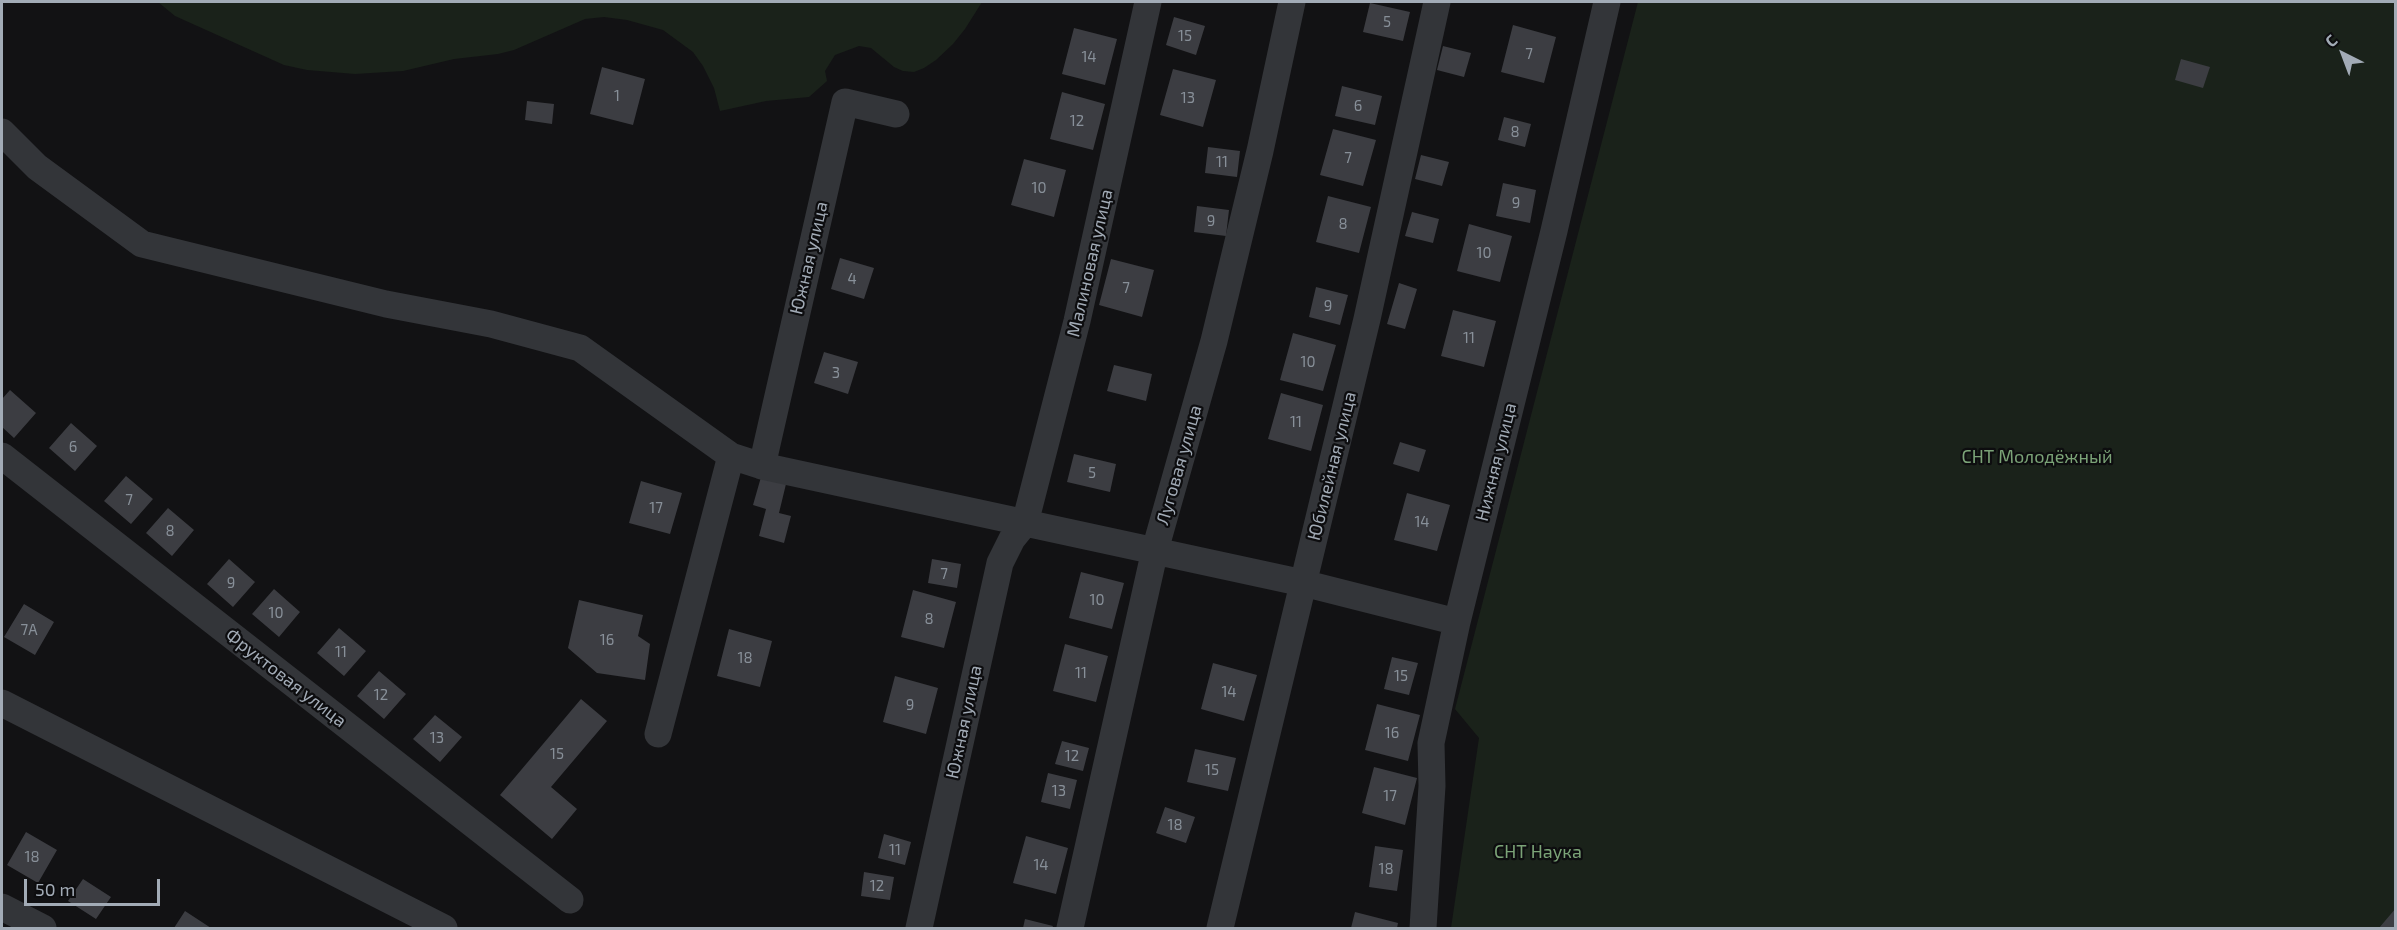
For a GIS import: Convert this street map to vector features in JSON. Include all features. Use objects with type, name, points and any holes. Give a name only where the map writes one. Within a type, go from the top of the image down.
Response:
[{"type":"street","name":"Малиновая улица","points":[[1025,523],[1077,321],[1148,2]]},
{"type":"street","name":"Луговая улица","points":[[1070,928],[1155,550],[1214,341],[1260,151],[1292,2]]},
{"type":"street","name":"Юбилейная улица","points":[[1220,928],[1367,319],[1437,2]]},
{"type":"street","name":"Нижняя улица","points":[[1423,928],[1432,786],[1431,742],[1457,622],[1554,231],[1607,2]]},
{"type":"street","name":"Южная улица","points":[[762,466],[845,102],[896,114]]},
{"type":"street","points":[[2,132],[37,166],[142,244],[386,304],[491,324],[580,348],[731,456],[762,466],[1304,583],[1457,622]]},
{"type":"street","name":"Фруктовая улица","points":[[2,456],[570,900]]},
{"type":"street","points":[[658,734],[731,456]]},
{"type":"street","name":"Южная улица","points":[[919,928],[1000,563],[1012,538],[1025,523]]},
{"type":"street","points":[[2,704],[444,928]]},
{"type":"street","points":[[2,907],[43,928]]},
{"type":"green space","points":[[158,2],[982,2],[953,44],[924,68],[914,72],[903,71],[894,67],[871,48],[859,46],[835,55],[825,71],[827,81],[809,97],[766,101],[720,111],[714,88],[693,52],[663,30],[627,20],[604,17],[585,19],[514,50],[498,54],[454,59],[403,71],[355,74],[307,70],[284,65],[175,16]]},
{"type":"green space","name":"СНТ Молодёжный","points":[[1638,2],[2395,2],[2395,928],[1451,928],[1479,738],[1455,709]]},
{"type":"building","points":[[1370,3],[1410,12],[1403,41],[1363,32]]},
{"type":"building","points":[[1174,17],[1205,26],[1196,55],[1166,45]]},
{"type":"building","points":[[1513,25],[1556,37],[1544,83],[1501,72]]},
{"type":"building","points":[[1074,28],[1117,39],[1105,85],[1062,74]]},
{"type":"building","points":[[1443,46],[1471,53],[1464,77],[1437,70]]},
{"type":"building","points":[[2181,59],[2210,67],[2203,88],[2175,80]]},
{"type":"building","points":[[602,67],[645,79],[633,125],[590,114]]},
{"type":"building","points":[[1173,69],[1216,80],[1203,127],[1160,115]]},
{"type":"building","points":[[1342,86],[1382,96],[1375,125],[1335,116]]},
{"type":"building","points":[[1062,92],[1105,104],[1093,150],[1050,139]]},
{"type":"building","points":[[527,101],[554,104],[552,124],[525,120]]},
{"type":"building","points":[[1504,117],[1531,124],[1525,147],[1498,140]]},
{"type":"building","points":[[1333,129],[1376,140],[1363,186],[1320,175]]},
{"type":"building","points":[[1208,147],[1240,151],[1237,177],[1205,173]]},
{"type":"building","points":[[1421,155],[1449,162],[1442,186],[1415,179]]},
{"type":"building","points":[[1024,159],[1066,170],[1054,217],[1011,205]]},
{"type":"building","points":[[1503,183],[1536,190],[1530,223],[1496,216]]},
{"type":"building","points":[[1328,196],[1371,207],[1359,253],[1316,242]]},
{"type":"building","points":[[1197,206],[1229,210],[1226,236],[1194,232]]},
{"type":"building","points":[[1412,212],[1439,219],[1433,243],[1405,236]]},
{"type":"building","points":[[1469,224],[1512,236],[1500,282],[1457,271]]},
{"type":"building","points":[[840,258],[874,268],[864,299],[831,289]]},
{"type":"building","points":[[1111,259],[1154,270],[1142,317],[1099,305]]},
{"type":"building","points":[[1399,283],[1417,289],[1405,329],[1387,324]]},
{"type":"building","points":[[1316,287],[1348,295],[1340,325],[1309,317]]},
{"type":"building","points":[[1453,310],[1496,321],[1484,367],[1441,356]]},
{"type":"building","points":[[1293,333],[1336,345],[1323,391],[1280,380]]},
{"type":"building","points":[[824,352],[858,362],[848,394],[814,383]]},
{"type":"building","points":[[1114,365],[1152,374],[1146,401],[1107,391]]},
{"type":"building","points":[[10,390],[36,413],[14,438],[2,427],[2,399]]},
{"type":"building","points":[[1281,393],[1323,405],[1311,451],[1268,439]]},
{"type":"building","points":[[71,423],[97,446],[75,471],[49,448]]},
{"type":"building","points":[[1400,442],[1426,450],[1419,472],[1393,464]]},
{"type":"building","points":[[1074,454],[1116,464],[1110,492],[1067,482]]},
{"type":"building","points":[[126,476],[153,499],[131,524],[104,501]]},
{"type":"building","points":[[761,477],[786,484],[779,513],[791,516],[784,543],[759,536],[766,509],[753,505]]},
{"type":"building","points":[[641,481],[682,493],[670,534],[629,523]]},
{"type":"building","points":[[1407,493],[1450,505],[1437,551],[1394,540]]},
{"type":"building","points":[[168,508],[194,530],[172,556],[146,533]]},
{"type":"building","points":[[229,559],[255,582],[233,607],[207,584]]},
{"type":"building","points":[[932,559],[961,564],[957,588],[928,583]]},
{"type":"building","points":[[1081,572],[1124,583],[1112,629],[1069,618]]},
{"type":"building","points":[[274,589],[300,612],[279,637],[252,614]]},
{"type":"building","points":[[913,590],[956,602],[944,648],[901,637]]},
{"type":"building","points":[[579,600],[643,615],[638,636],[650,644],[645,680],[597,673],[568,648]]},
{"type":"building","points":[[24,604],[54,622],[35,655],[4,637]]},
{"type":"building","points":[[339,628],[366,651],[344,676],[317,653]]},
{"type":"building","points":[[729,629],[772,641],[760,687],[717,676]]},
{"type":"building","points":[[1065,644],[1108,656],[1096,702],[1053,691]]},
{"type":"building","points":[[1392,657],[1418,663],[1409,695],[1384,689]]},
{"type":"building","points":[[1213,663],[1257,675],[1244,721],[1201,709]]},
{"type":"building","points":[[379,671],[406,694],[384,719],[357,696]]},
{"type":"building","points":[[895,676],[938,688],[926,734],[883,722]]},
{"type":"building","points":[[581,699],[607,721],[551,787],[577,809],[552,839],[500,795]]},
{"type":"building","points":[[1377,704],[1420,715],[1408,761],[1365,750]]},
{"type":"building","points":[[435,715],[462,737],[440,762],[413,739]]},
{"type":"building","points":[[1062,741],[1089,748],[1083,771],[1055,764]]},
{"type":"building","points":[[1195,749],[1236,758],[1228,791],[1187,782]]},
{"type":"building","points":[[1374,767],[1417,778],[1405,825],[1362,813]]},
{"type":"building","points":[[1048,773],[1077,780],[1070,809],[1041,802]]},
{"type":"building","points":[[1165,807],[1195,817],[1186,843],[1156,833]]},
{"type":"building","points":[[26,832],[57,850],[38,883],[7,865]]},
{"type":"building","points":[[884,834],[911,842],[905,865],[878,858]]},
{"type":"building","points":[[1026,836],[1068,848],[1056,894],[1013,883]]},
{"type":"building","points":[[1375,846],[1403,850],[1397,891],[1369,887]]},
{"type":"building","points":[[864,872],[894,877],[890,900],[861,896]]},
{"type":"building","points":[[83,879],[111,897],[96,919],[68,901]]},
{"type":"building","points":[[2396,908],[2396,928],[2379,928]]},
{"type":"building","points":[[185,911],[211,928],[174,928]]},
{"type":"building","points":[[1355,912],[1398,923],[1397,928],[1351,928]]},
{"type":"building","points":[[1025,919],[1053,926],[1052,928],[1023,928]]},
{"type":"park label","name":"СНТ Наука","points":[[1538,852]]}]
